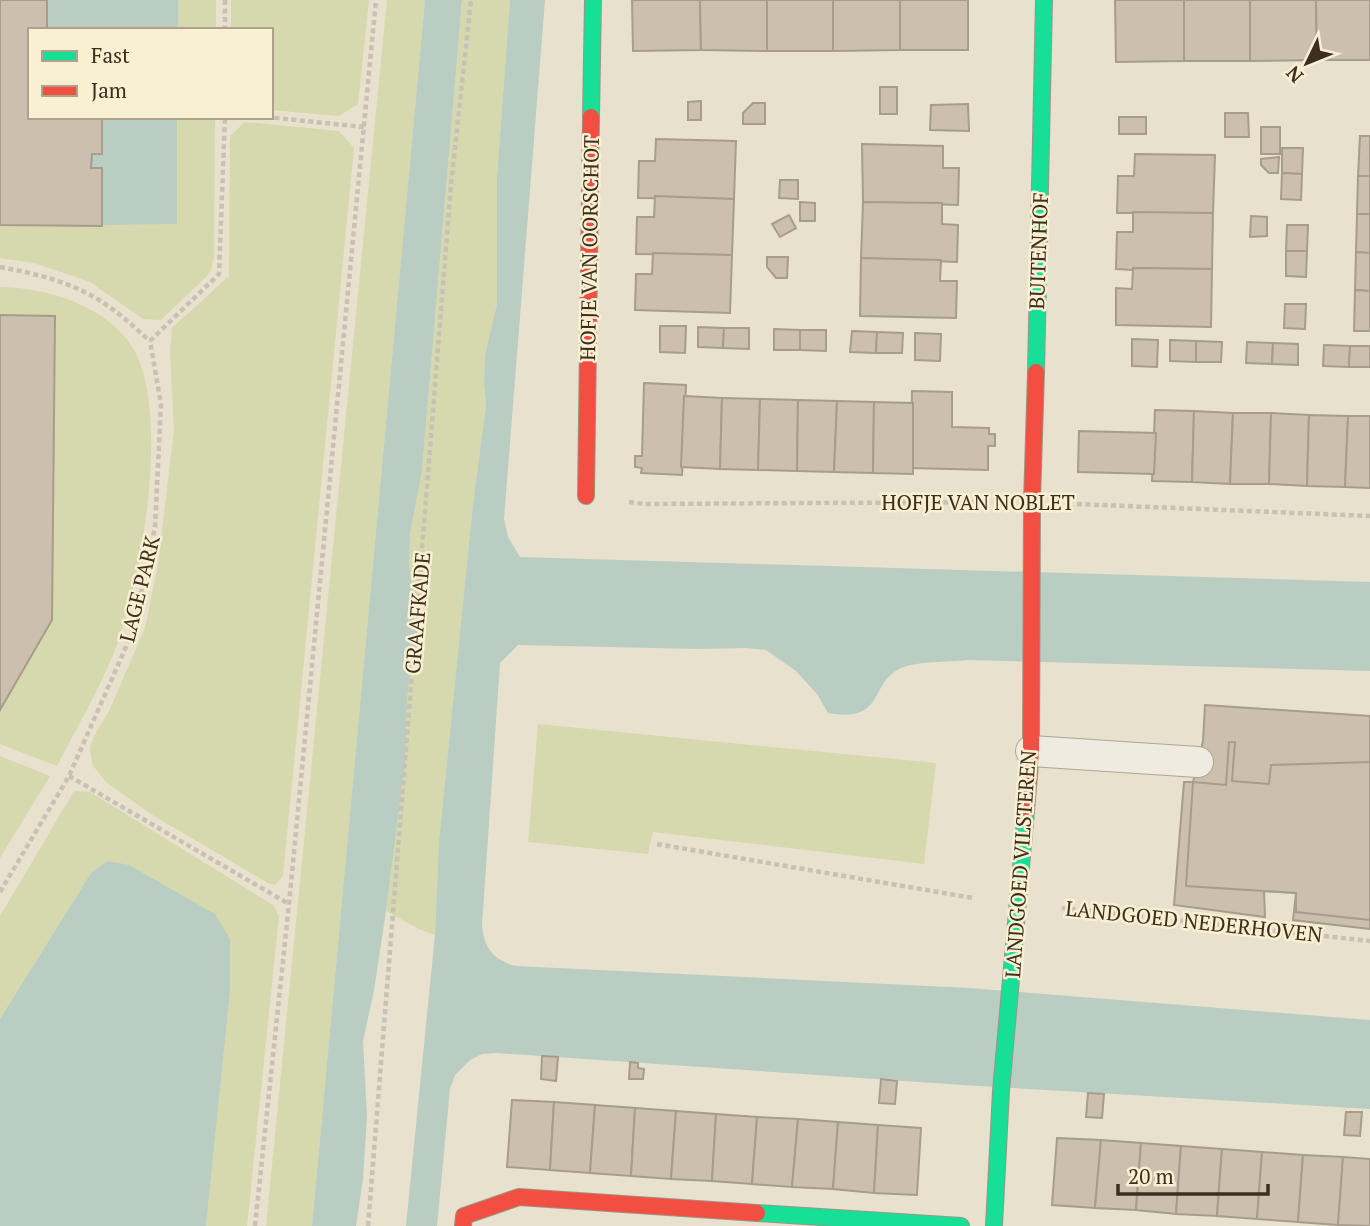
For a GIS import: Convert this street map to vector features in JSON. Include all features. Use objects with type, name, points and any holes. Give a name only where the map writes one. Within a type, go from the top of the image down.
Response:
[{"type":"street","name":"HOFJE VAN OORSCHOT","points":[[586,496],[593,0]]},
{"type":"street","name":"BUITENHOF","points":[[1032,502],[1044,0]]},
{"type":"street","name":"LANDGOED VILSTEREN","points":[[994,1226],[1001,1091],[1031,751],[1032,502]]},
{"type":"street","points":[[463,1226],[464,1216],[519,1197],[961,1226]]},
{"type":"lane","points":[[1031,751],[1198,762]]},
{"type":"path","points":[[225,0],[225,28]]},
{"type":"path","points":[[255,1226],[289,904],[376,0]]},
{"type":"path","name":"GRAAFKADE","points":[[368,1226],[452,185],[471,0]]},
{"type":"path","points":[[273,118],[363,127]]},
{"type":"path","points":[[0,267],[35,274],[76,288],[107,305],[150,341],[219,274],[225,119]]},
{"type":"path","name":"LAGE PARK","points":[[0,892],[69,776],[133,631],[155,527],[161,404],[150,341]]},
{"type":"path","name":"HOFJE VAN NOBLET","points":[[586,496],[644,504],[1032,502],[1370,516]]},
{"type":"path","points":[[69,776],[289,904]]},
{"type":"path","name":"LANDGOED NEDERHOVEN","points":[[657,844],[1017,906],[1077,909],[1370,941]]},
{"type":"green space","points":[[178,0],[216,0],[216,28],[178,28]]},
{"type":"green space","points":[[231,0],[369,0],[358,104],[339,116],[273,110],[273,28],[231,28]]},
{"type":"green space","points":[[387,0],[425,0],[312,1226],[266,1226]]},
{"type":"green space","points":[[462,0],[510,0],[497,177],[497,304],[485,355],[486,405],[473,504],[439,841],[435,935],[386,911],[405,763],[407,700],[414,640],[413,591],[409,565],[410,534],[422,471]]},
{"type":"green space","points":[[177,119],[215,119],[214,258],[210,273],[161,320],[143,319],[90,282],[34,263],[0,258],[0,225],[176,224]]},
{"type":"green space","points":[[245,122],[339,131],[354,148],[283,876],[275,885],[154,816],[107,783],[93,766],[90,748],[145,628],[158,564],[174,430],[170,353],[172,328],[229,276],[230,136]]},
{"type":"green space","points":[[0,287],[37,291],[76,302],[110,322],[134,350],[145,378],[150,413],[148,495],[136,577],[127,613],[105,674],[57,766],[0,744],[0,710],[52,620],[55,316],[0,315]]},
{"type":"green space","points":[[538,724],[936,763],[924,864],[653,832],[648,854],[528,842]]},
{"type":"green space","points":[[0,756],[50,776],[0,858]]},
{"type":"green space","points":[[74,791],[90,792],[273,905],[279,916],[247,1226],[206,1226],[230,992],[230,939],[107,861],[91,873],[0,1019],[0,916]]},
{"type":"shaded area","points":[[47,0],[178,0],[178,28],[47,28]]},
{"type":"shaded area","points":[[425,0],[462,0],[422,471],[410,534],[409,565],[413,591],[414,640],[407,700],[405,763],[386,911],[363,1041],[367,1116],[363,1179],[356,1226],[312,1226]]},
{"type":"shaded area","points":[[510,0],[545,0],[504,519],[508,537],[520,557],[1370,582],[1370,671],[969,660],[927,663],[904,667],[893,673],[869,706],[860,712],[847,715],[828,713],[817,694],[796,671],[766,650],[518,645],[500,663],[482,925],[485,941],[491,952],[516,966],[969,988],[1370,1020],[1370,1109],[482,1054],[470,1060],[455,1075],[450,1089],[437,1226],[406,1226],[435,935],[439,841],[473,504],[486,405],[485,355],[497,304],[497,177]]},
{"type":"shaded area","points":[[102,119],[177,119],[177,224],[102,225],[91,168],[92,154],[102,154]]},
{"type":"shaded area","points":[[107,861],[129,865],[215,914],[230,939],[230,992],[206,1226],[0,1226],[0,1019],[91,873]]},
{"type":"building","points":[[0,0],[47,0],[47,28],[28,28],[28,119],[102,119],[102,154],[92,154],[91,168],[102,168],[102,226],[0,225]]},
{"type":"building","points":[[632,0],[700,0],[701,50],[633,51]]},
{"type":"building","points":[[700,0],[767,0],[767,51],[701,50]]},
{"type":"building","points":[[767,0],[833,0],[833,51],[767,51]]},
{"type":"building","points":[[833,0],[900,0],[900,50],[833,51]]},
{"type":"building","points":[[900,0],[968,0],[968,50],[900,50]]},
{"type":"building","points":[[1115,0],[1184,0],[1184,61],[1116,62]]},
{"type":"building","points":[[1184,0],[1250,0],[1250,61],[1184,61]]},
{"type":"building","points":[[1250,0],[1316,0],[1317,60],[1250,61]]},
{"type":"building","points":[[1316,0],[1370,0],[1370,60],[1317,60]]},
{"type":"building","points":[[880,87],[897,87],[897,114],[880,114]]},
{"type":"building","points":[[701,101],[701,120],[688,120],[688,102]]},
{"type":"building","points":[[753,103],[765,103],[765,124],[743,124],[743,113]]},
{"type":"building","points":[[968,104],[969,131],[930,130],[931,105]]},
{"type":"building","points":[[1225,113],[1248,113],[1249,137],[1225,137]]},
{"type":"building","points":[[1119,117],[1146,117],[1146,134],[1119,134]]},
{"type":"building","points":[[1261,127],[1280,127],[1280,154],[1261,154]]},
{"type":"building","points":[[1360,136],[1370,136],[1370,176],[1358,176]]},
{"type":"building","points":[[656,139],[736,141],[734,199],[638,198],[639,161],[655,161]]},
{"type":"building","points":[[862,144],[943,146],[943,168],[959,168],[958,205],[863,202]]},
{"type":"building","points":[[1282,148],[1303,148],[1302,174],[1282,173]]},
{"type":"building","points":[[1135,154],[1215,155],[1213,213],[1117,213],[1118,176],[1134,176]]},
{"type":"building","points":[[1279,157],[1278,173],[1269,173],[1261,165],[1261,159]]},
{"type":"building","points":[[1282,173],[1302,174],[1301,200],[1281,199]]},
{"type":"building","points":[[1358,176],[1370,176],[1370,214],[1357,214]]},
{"type":"building","points":[[780,180],[798,180],[798,199],[779,198]]},
{"type":"building","points":[[655,196],[734,199],[732,255],[636,254],[637,217],[654,217]]},
{"type":"building","points":[[800,202],[815,203],[815,221],[800,221]]},
{"type":"building","points":[[863,202],[942,203],[942,224],[958,225],[957,262],[861,258]]},
{"type":"building","points":[[1133,212],[1213,213],[1212,269],[1116,269],[1117,232],[1133,232]]},
{"type":"building","points":[[1357,214],[1370,214],[1370,253],[1356,252]]},
{"type":"building","points":[[789,215],[796,228],[780,237],[772,224]]},
{"type":"building","points":[[1251,216],[1267,217],[1267,236],[1250,237]]},
{"type":"building","points":[[1287,225],[1308,225],[1307,251],[1286,251]]},
{"type":"building","points":[[1286,251],[1307,251],[1306,277],[1286,276]]},
{"type":"building","points":[[1356,252],[1370,253],[1370,291],[1355,290]]},
{"type":"building","points":[[653,253],[732,255],[730,313],[635,310],[636,274],[652,274]]},
{"type":"building","points":[[767,257],[788,257],[787,278],[776,278],[767,267]]},
{"type":"building","points":[[861,258],[941,260],[940,281],[957,281],[956,318],[860,316]]},
{"type":"building","points":[[1133,268],[1212,269],[1211,327],[1116,325],[1116,288],[1132,289]]},
{"type":"building","points":[[1355,290],[1370,291],[1370,331],[1354,331]]},
{"type":"building","points":[[1285,304],[1306,304],[1305,329],[1284,328]]},
{"type":"building","points":[[0,315],[55,316],[52,620],[0,710]]},
{"type":"building","points":[[660,326],[686,326],[685,353],[660,352]]},
{"type":"building","points":[[698,327],[724,328],[723,348],[698,347]]},
{"type":"building","points":[[724,328],[749,328],[749,349],[723,348]]},
{"type":"building","points":[[774,329],[800,330],[800,350],[774,350]]},
{"type":"building","points":[[800,330],[826,330],[826,351],[800,350]]},
{"type":"building","points":[[852,331],[877,332],[876,353],[850,352]]},
{"type":"building","points":[[877,332],[903,333],[902,353],[876,353]]},
{"type":"building","points":[[915,333],[941,334],[940,361],[915,360]]},
{"type":"building","points":[[1132,339],[1158,340],[1157,367],[1132,366]]},
{"type":"building","points":[[1170,340],[1196,341],[1196,362],[1170,361]]},
{"type":"building","points":[[1196,341],[1222,342],[1221,362],[1196,362]]},
{"type":"building","points":[[1247,342],[1273,343],[1272,364],[1246,363]]},
{"type":"building","points":[[1273,343],[1298,344],[1298,365],[1272,364]]},
{"type":"building","points":[[1324,345],[1350,346],[1349,367],[1323,366]]},
{"type":"building","points":[[1350,346],[1370,346],[1370,367],[1349,367]]},
{"type":"building","points":[[644,383],[686,385],[682,475],[641,473],[642,468],[635,467],[635,456],[642,456]]},
{"type":"building","points":[[912,391],[952,392],[952,427],[989,428],[989,434],[995,434],[995,446],[988,446],[988,470],[911,468]]},
{"type":"building","points":[[684,396],[722,398],[720,469],[681,467]]},
{"type":"building","points":[[722,398],[760,399],[758,470],[720,469]]},
{"type":"building","points":[[760,399],[798,400],[797,471],[758,470]]},
{"type":"building","points":[[798,400],[837,401],[834,472],[797,471]]},
{"type":"building","points":[[837,401],[874,402],[873,473],[834,472]]},
{"type":"building","points":[[874,402],[913,403],[913,474],[873,473]]},
{"type":"building","points":[[1155,410],[1194,411],[1192,482],[1152,481]]},
{"type":"building","points":[[1194,411],[1233,413],[1230,484],[1192,482]]},
{"type":"building","points":[[1233,413],[1271,413],[1269,484],[1230,484]]},
{"type":"building","points":[[1271,413],[1309,415],[1307,486],[1269,484]]},
{"type":"building","points":[[1309,415],[1348,416],[1345,487],[1307,486]]},
{"type":"building","points":[[1348,416],[1370,416],[1370,488],[1345,487]]},
{"type":"building","points":[[1079,431],[1156,433],[1154,474],[1078,472]]},
{"type":"building","points":[[1205,705],[1370,716],[1370,929],[1293,920],[1296,893],[1264,891],[1265,917],[1174,905],[1184,782],[1193,782],[1203,741]]},
{"type":"building","points":[[1229,742],[1235,742],[1232,781],[1269,784],[1271,765],[1370,762],[1370,920],[1296,912],[1296,893],[1186,886],[1193,782],[1226,785]]},
{"type":"building","points":[[542,1056],[558,1057],[556,1081],[541,1079]]},
{"type":"building","points":[[630,1062],[638,1063],[638,1068],[644,1069],[643,1079],[629,1079]]},
{"type":"building","points":[[881,1079],[897,1081],[895,1104],[879,1103]]},
{"type":"building","points":[[1088,1093],[1104,1094],[1102,1118],[1086,1117]]},
{"type":"building","points":[[512,1100],[554,1102],[550,1170],[507,1167]]},
{"type":"building","points":[[554,1102],[595,1105],[590,1173],[550,1170]]},
{"type":"building","points":[[595,1105],[635,1108],[631,1176],[590,1173]]},
{"type":"building","points":[[635,1108],[676,1111],[671,1179],[631,1176]]},
{"type":"building","points":[[676,1111],[716,1114],[712,1181],[671,1179]]},
{"type":"building","points":[[1346,1112],[1362,1112],[1360,1136],[1344,1135]]},
{"type":"building","points":[[716,1114],[757,1117],[752,1184],[712,1181]]},
{"type":"building","points":[[757,1117],[798,1119],[792,1187],[752,1184]]},
{"type":"building","points":[[798,1119],[838,1122],[833,1189],[792,1187]]},
{"type":"building","points":[[838,1122],[878,1125],[874,1193],[833,1189]]},
{"type":"building","points":[[878,1125],[921,1128],[917,1195],[874,1193]]},
{"type":"building","points":[[1057,1138],[1101,1140],[1095,1208],[1052,1205]]},
{"type":"building","points":[[1101,1140],[1141,1143],[1136,1210],[1095,1208]]},
{"type":"building","points":[[1141,1143],[1181,1146],[1176,1214],[1136,1210]]},
{"type":"building","points":[[1181,1146],[1222,1149],[1217,1216],[1176,1214]]},
{"type":"building","points":[[1222,1149],[1262,1152],[1257,1219],[1217,1216]]},
{"type":"building","points":[[1262,1152],[1303,1155],[1298,1222],[1257,1219]]},
{"type":"building","points":[[1303,1155],[1343,1157],[1338,1225],[1298,1222]]},
{"type":"building","points":[[1343,1157],[1370,1159],[1370,1226],[1338,1225]]},
{"type":"traffic: fast","points":[[591,117],[593,0]]},
{"type":"traffic: fast","points":[[1036,372],[1044,0]]},
{"type":"traffic: fast","points":[[994,1226],[1001,1091],[1026,811]]},
{"type":"traffic: fast","points":[[757,1213],[961,1226]]},
{"type":"traffic: jam","points":[[586,496],[591,117]]},
{"type":"traffic: jam","points":[[1026,811],[1031,751],[1032,501],[1036,372]]},
{"type":"traffic: jam","points":[[463,1226],[464,1216],[519,1197],[757,1213]]}]
